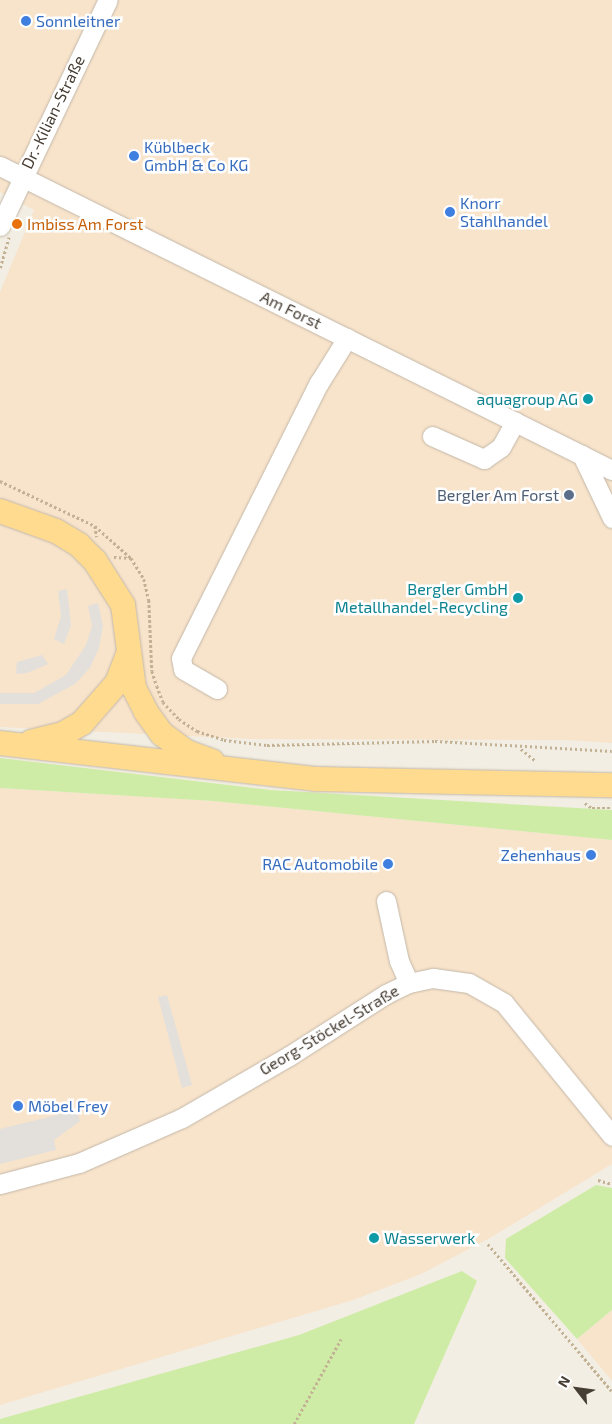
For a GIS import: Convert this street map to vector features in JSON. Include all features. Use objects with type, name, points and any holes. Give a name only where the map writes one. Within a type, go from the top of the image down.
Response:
[{"type":"main road","points":[[0,511],[56,531],[80,545],[95,561],[123,604],[134,688],[146,712],[162,734],[187,752],[247,773]]},
{"type":"main road","points":[[10,744],[63,734],[82,723],[117,683],[130,648]]},
{"type":"main road","points":[[10,744],[247,773],[316,779],[612,784]]},
{"type":"street","name":"Dr.-Kilian-Straße","points":[[0,225],[108,0]]},
{"type":"street","name":"Am Forst","points":[[0,166],[612,470]]},
{"type":"street","points":[[217,689],[183,669],[181,658],[319,383],[347,338]]},
{"type":"street","points":[[432,436],[484,459],[502,447],[515,422]]},
{"type":"street","points":[[582,455],[612,518]]},
{"type":"street","points":[[386,901],[398,961],[409,982]]},
{"type":"street","name":"Georg-Stöckel-Straße","points":[[0,1184],[79,1163],[182,1118],[409,982],[433,978],[469,982],[504,1003],[612,1136]]},
{"type":"path","points":[[0,225],[8,231],[10,241],[0,268]]},
{"type":"path","points":[[0,481],[95,526],[111,537],[131,558],[144,579],[149,600],[152,671],[163,702],[179,719],[197,731],[224,740],[267,745],[426,741],[520,748],[612,751]]},
{"type":"path","points":[[520,748],[536,761]]},
{"type":"path","points":[[598,1180],[612,1184]]},
{"type":"path","points":[[488,1244],[612,1391]]},
{"type":"path","points":[[294,1423],[341,1339]]},
{"type":"shaded area","points":[[0,0],[612,0],[612,743],[568,740],[252,739],[0,727],[0,292],[34,210],[0,192]]},
{"type":"shaded area","points":[[67,589],[71,625],[64,644],[54,639],[61,616],[58,591]]},
{"type":"shaded area","points":[[98,603],[103,626],[99,648],[90,668],[75,684],[38,704],[0,704],[0,693],[34,693],[66,675],[86,645],[92,626],[88,606]]},
{"type":"shaded area","points":[[42,655],[48,664],[27,673],[16,674],[17,662]]},
{"type":"shaded area","points":[[0,788],[213,801],[612,840],[612,1164],[488,1239],[421,1274],[353,1300],[0,1405]]},
{"type":"shaded area","points":[[167,995],[192,1085],[182,1088],[158,997]]},
{"type":"shaded area","points":[[77,1110],[80,1121],[54,1140],[56,1150],[0,1164],[0,1129]]},
{"type":"shaded area","points":[[612,1310],[612,1381],[577,1339]]},
{"type":"green space","points":[[0,758],[271,790],[612,810],[612,840],[213,801],[0,788]]},
{"type":"green space","points":[[596,1185],[612,1188],[612,1310],[577,1339],[505,1258],[506,1239]]},
{"type":"green space","points":[[462,1271],[477,1281],[414,1424],[0,1424],[0,1419],[299,1335]]},
{"type":"place","name":"Sonnleitner","points":[[26,21]]},
{"type":"place","name":"Küblbeck GmbH & Co KG","points":[[134,156]]},
{"type":"place","name":"Knorr Stahlhandel","points":[[450,212]]},
{"type":"place","name":"Imbiss Am Forst","points":[[17,224]]},
{"type":"place","name":"aquagroup AG","points":[[588,399]]},
{"type":"place","name":"Bergler Am Forst","points":[[569,495]]},
{"type":"place","name":"Bergler GmbH Metallhandel-Recycling","points":[[518,598]]},
{"type":"place","name":"Zehenhaus","points":[[591,855]]},
{"type":"place","name":"RAC Automobile","points":[[388,864]]},
{"type":"place","name":"Möbel Frey","points":[[18,1106]]},
{"type":"place","name":"Wasserwerk","points":[[374,1238]]}]
